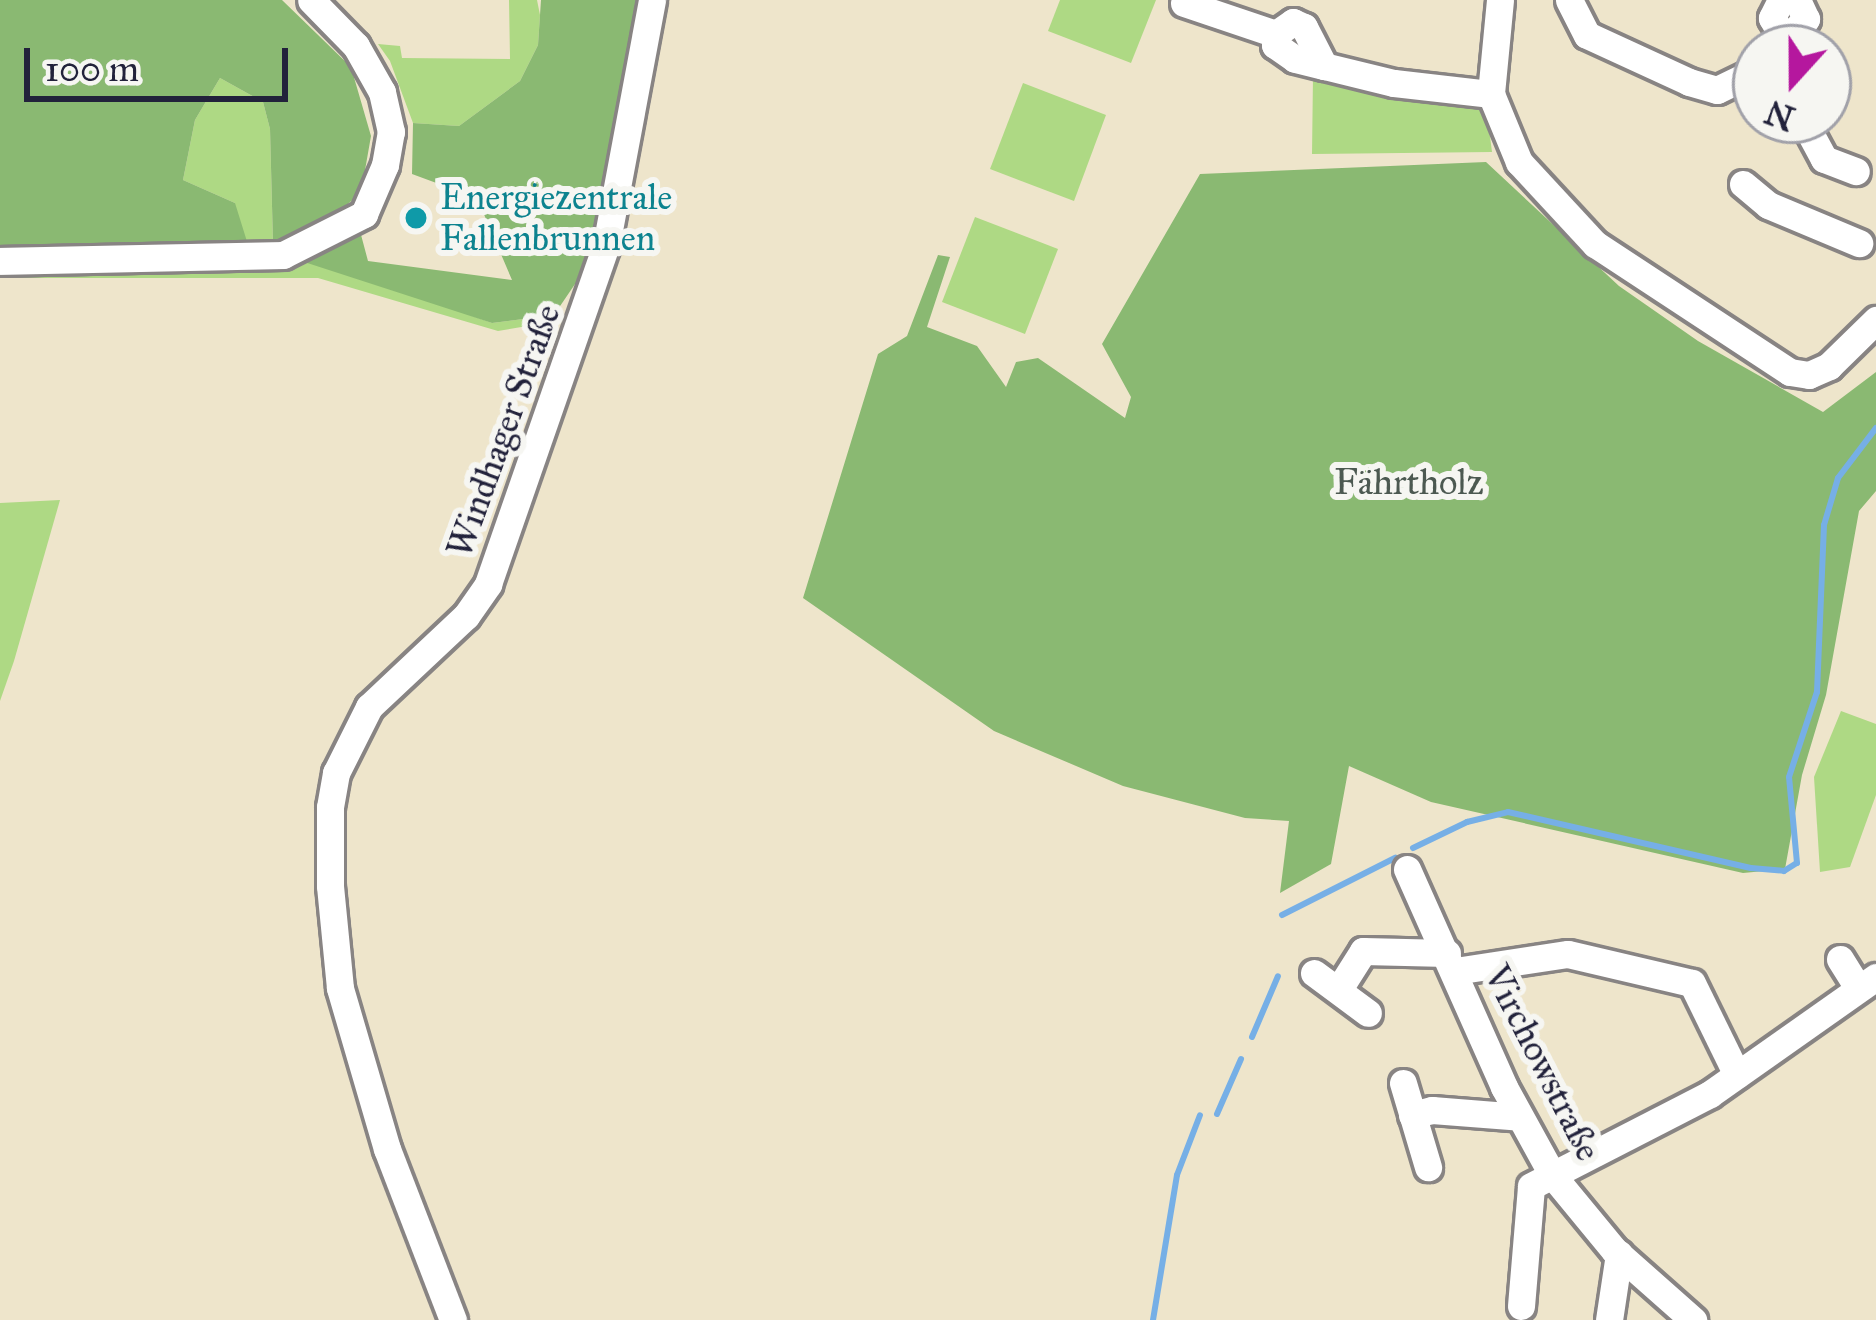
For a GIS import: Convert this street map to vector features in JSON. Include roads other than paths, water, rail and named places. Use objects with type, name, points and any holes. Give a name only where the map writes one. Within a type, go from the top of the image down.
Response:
[{"type":"street","points":[[0,261],[284,255],[364,214],[385,165],[391,132],[382,92],[356,46],[311,0]]},
{"type":"street","name":"Windhager Straße","points":[[453,1320],[387,1149],[340,988],[330,886],[330,807],[337,773],[369,707],[466,616],[488,584],[606,246],[652,0]]},
{"type":"street","points":[[1500,0],[1491,94],[1519,162],[1595,244],[1790,372],[1809,375],[1829,366],[1876,320]]},
{"type":"street","points":[[1569,0],[1587,35],[1689,82],[1717,90],[1732,82]]},
{"type":"street","points":[[1184,3],[1276,34],[1281,53],[1324,66],[1412,86],[1491,94]]},
{"type":"street","points":[[1816,144],[1824,159],[1856,171]]},
{"type":"street","points":[[1743,184],[1768,206],[1859,242]]},
{"type":"street","name":"Virchowstraße","points":[[1407,869],[1520,1117],[1553,1176],[1619,1254],[1693,1320]]},
{"type":"street","points":[[1339,989],[1363,951],[1451,962],[1568,954],[1692,982],[1737,1075]]},
{"type":"street","points":[[1521,1306],[1531,1186],[1737,1075],[1869,985],[1840,958]]},
{"type":"street","points":[[1314,973],[1368,1013]]},
{"type":"street","points":[[1403,1083],[1428,1167]]},
{"type":"street","points":[[1412,1115],[1432,1110],[1520,1117]]},
{"type":"street","points":[[1609,1320],[1619,1254]]},
{"type":"waterway","points":[[1413,848],[1467,822],[1508,812],[1751,868],[1784,871],[1797,863],[1789,777],[1817,692],[1824,525],[1838,478],[1876,428]]},
{"type":"waterway","points":[[1282,915],[1395,858]]},
{"type":"waterway","points":[[1252,1037],[1278,976]]},
{"type":"waterway","points":[[1217,1114],[1241,1059]]},
{"type":"waterway","points":[[1153,1320],[1177,1175],[1200,1115]]},
{"type":"place","name":"Energiezentrale Fallenbrunnen","points":[[416,218]]},
{"type":"park label","name":"Fährtholz","points":[[1409,483]]}]
